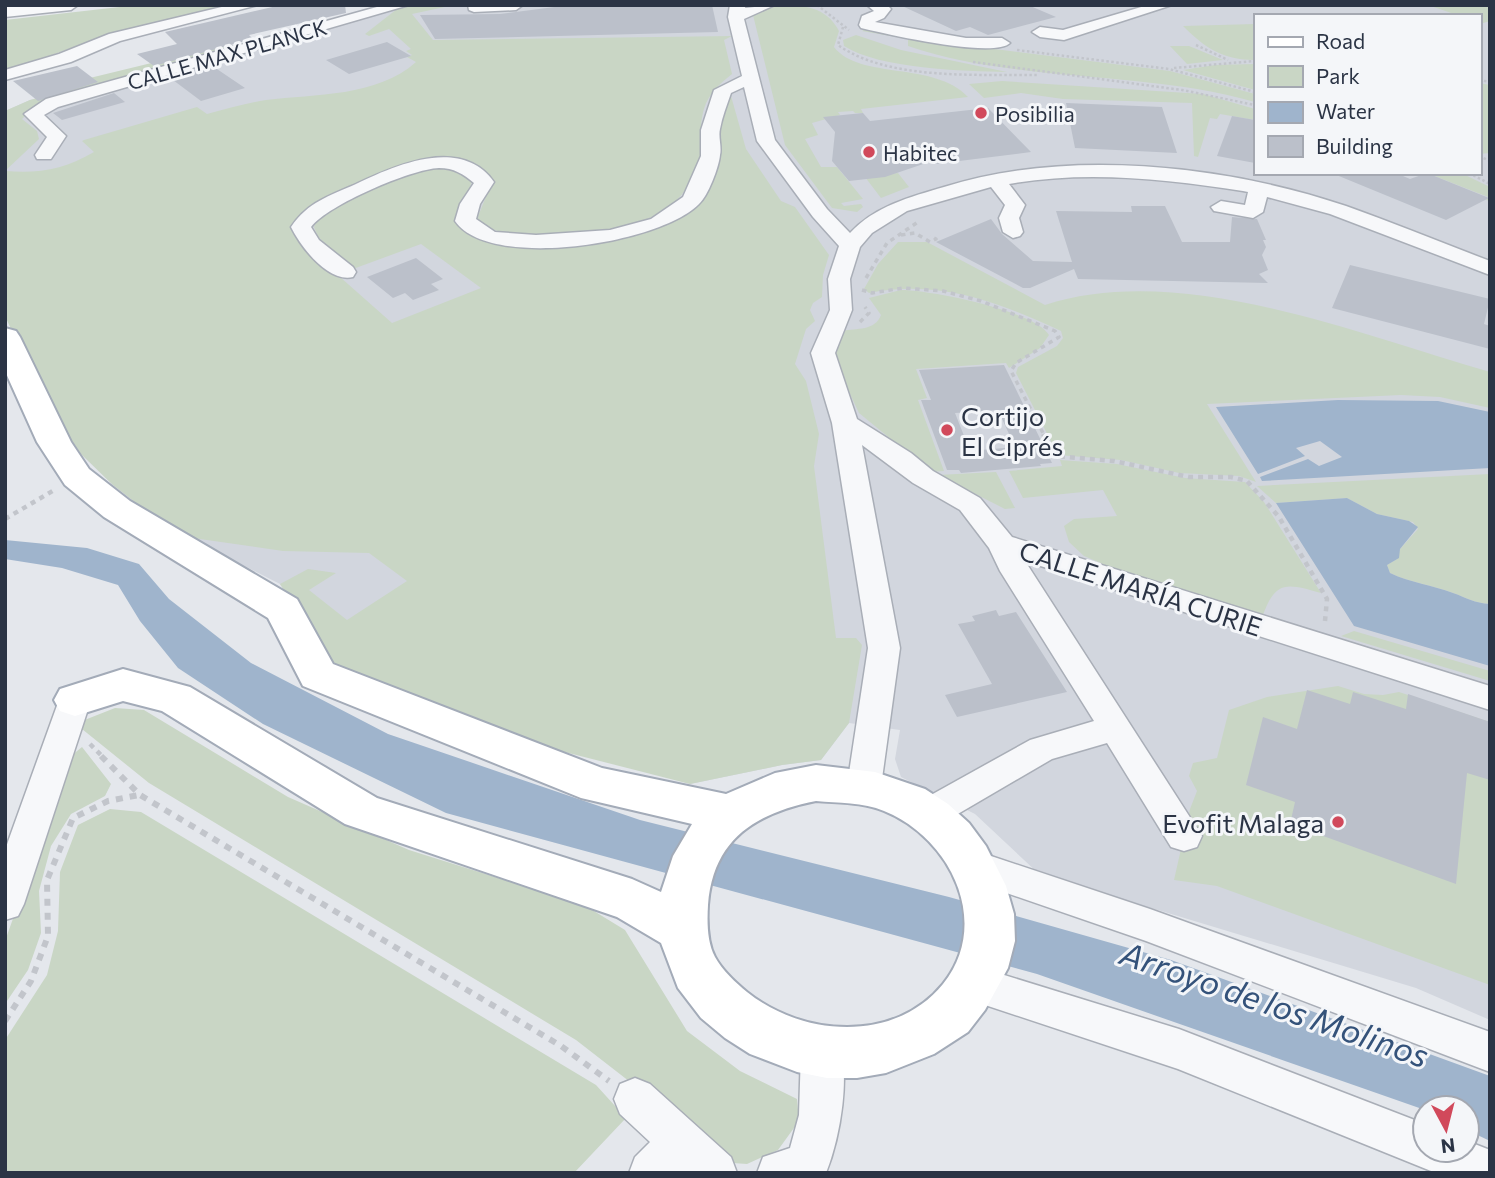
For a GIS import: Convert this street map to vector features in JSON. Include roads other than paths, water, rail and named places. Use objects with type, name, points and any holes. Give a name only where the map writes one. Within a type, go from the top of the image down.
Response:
[{"type":"main road","points":[[5,337],[54,442],[77,477],[117,509],[283,609],[318,675],[597,785],[730,814]]},
{"type":"main road","points":[[70,715],[123,685],[176,698],[361,811],[496,858],[632,900],[682,930]]},
{"type":"main road","points":[[816,783],[864,786],[909,802],[948,830],[976,867],[989,905],[989,945],[975,984],[943,1022],[895,1046],[838,1054],[782,1043],[733,1016],[699,976],[682,930],[683,886],[700,846],[730,814],[770,792],[816,783]]},
{"type":"street","points":[[5,12],[68,5]]},
{"type":"street","points":[[5,75],[65,58],[115,37],[251,5]]},
{"type":"street","name":"CALLE MAX PLANCK","points":[[44,155],[57,136],[33,114],[52,103],[402,5]]},
{"type":"street","points":[[474,6],[516,5]]},
{"type":"street","points":[[768,5],[737,11],[766,141],[820,213],[850,245]]},
{"type":"street","points":[[874,5],[883,9],[879,15],[868,19],[867,25],[992,44],[963,32]]},
{"type":"street","points":[[1040,32],[1065,35],[1165,5]]},
{"type":"street","points":[[1107,7],[1130,16]]},
{"type":"street","points":[[345,272],[310,244],[301,227],[315,210],[398,171],[424,164],[458,164],[477,173],[484,182],[470,204],[465,221],[490,238],[536,241],[611,236],[658,223],[691,200],[711,156],[710,130],[723,90],[752,78]]},
{"type":"street","points":[[864,786],[884,648],[845,423],[823,353],[841,310],[839,279],[850,245],[865,229],[900,207],[943,192],[1060,166],[1147,173],[1259,189],[1337,210],[1490,269]]},
{"type":"street","points":[[996,180],[1015,205],[1008,224],[1013,232]]},
{"type":"street","points":[[1221,207],[1253,212],[1259,189]]},
{"type":"street","name":"CALLE MARÍA CURIE","points":[[845,423],[902,459],[923,477],[970,504],[1002,544],[1490,698]]},
{"type":"street","points":[[1002,544],[1015,571],[1184,836]]},
{"type":"street","points":[[5,904],[70,715]]},
{"type":"street","points":[[926,815],[1042,749],[1116,728]]},
{"type":"street","points":[[976,867],[1150,926],[1490,1052]]},
{"type":"street","points":[[975,984],[1179,1049],[1411,1140]]},
{"type":"street","points":[[784,1172],[807,1165],[820,1115],[822,1051]]},
{"type":"street","points":[[635,1099],[715,1173]]},
{"type":"street","points":[[651,1173],[680,1141]]},
{"type":"street","points":[[1470,1164],[1490,1172]]},
{"type":"water","points":[[1338,400],[1438,401],[1490,412],[1490,468],[1262,481],[1260,477],[1308,459],[1319,466],[1342,457],[1320,441],[1296,448],[1305,456],[1258,474],[1216,407]]},
{"type":"water","points":[[1347,498],[1377,514],[1409,521],[1418,527],[1400,549],[1399,558],[1387,565],[1390,573],[1490,604],[1490,666],[1354,626],[1276,503]]},
{"type":"water","name":"Arroyo de los Molinos","points":[[5,540],[87,548],[139,564],[169,599],[251,663],[388,734],[640,820],[949,897],[1171,960],[1490,1076],[1490,1141],[1481,1137],[1481,1094],[1411,1094],[1411,1105],[1037,974],[446,813],[263,724],[178,668],[140,621],[118,585],[62,568],[5,559]]},
{"type":"place","name":"Posibilia","points":[[981,113]]},
{"type":"place","name":"Habitec","points":[[869,152]]},
{"type":"place","name":"Cortijo El Ciprés","points":[[947,430]]},
{"type":"place","name":"Evofit Malaga","points":[[1338,822]]}]
